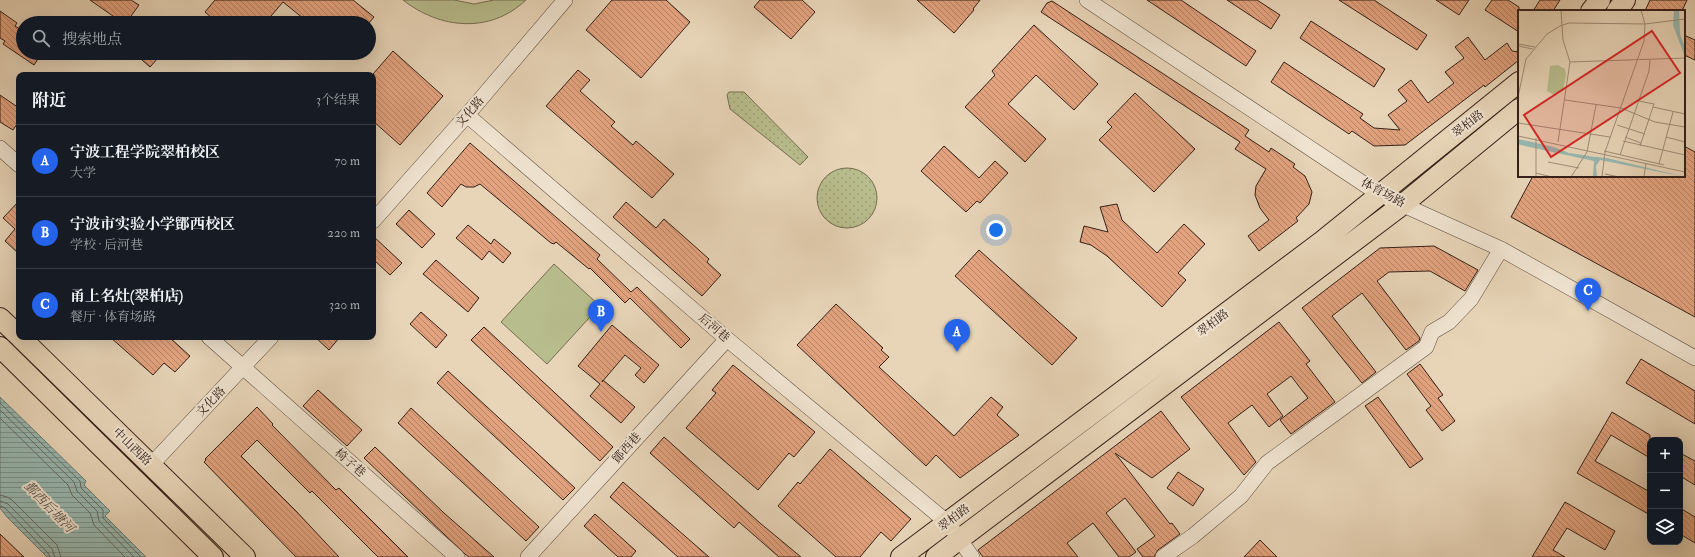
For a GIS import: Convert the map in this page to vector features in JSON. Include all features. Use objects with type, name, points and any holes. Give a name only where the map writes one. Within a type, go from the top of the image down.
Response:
[{"type":"main road","points":[[1592,10],[1600,0]]},
{"type":"main road","points":[[1618,10],[1625,0]]},
{"type":"main road","name":"翠柏路","points":[[901,557],[1321,242],[1518,83]]},
{"type":"main road","name":"翠柏路","points":[[936,557],[1402,205],[1518,110]]},
{"type":"main road","name":"中山西路","points":[[0,318],[16,334]]},
{"type":"main road","name":"中山西路","points":[[22,340],[245,557]]},
{"type":"main road","name":"中山西路","points":[[0,347],[213,557]]},
{"type":"street","name":"文化路","points":[[376,218],[467,115],[565,0]]},
{"type":"street","name":"体育场路","points":[[1087,0],[1379,194],[1501,249],[1695,358]]},
{"type":"street","name":"后河巷","points":[[467,115],[727,339],[948,523],[972,557]]},
{"type":"street","points":[[0,148],[16,162]]},
{"type":"street","points":[[1163,557],[1194,536],[1241,496],[1267,463],[1426,347],[1432,332],[1449,322],[1471,299],[1501,249]]},
{"type":"street","name":"鄮西巷","points":[[528,557],[727,339]]},
{"type":"street","name":"椅子巷","points":[[212,340],[457,557]]},
{"type":"street","name":"文化路","points":[[151,465],[268,340]]},
{"type":"green space","points":[[403,0],[454,0],[474,4],[494,0],[526,0],[512,11],[497,18],[481,23],[465,24],[449,22],[433,17],[417,10]]},
{"type":"green space","points":[[729,92],[744,92],[808,157],[800,165],[730,109],[727,95]]},
{"type":"green space","points":[[847,168],[864,173],[872,181],[877,198],[872,215],[864,223],[847,228],[830,223],[822,215],[817,198],[822,181],[830,173]]},
{"type":"green space","points":[[554,264],[600,306],[547,364],[501,322]]},
{"type":"water","name":"鄞西后塘河","points":[[0,397],[86,481],[84,485],[110,511],[105,516],[146,557],[47,557],[7,517],[0,508]]},
{"type":"building","points":[[90,0],[131,0],[139,5],[131,16],[113,16]]},
{"type":"building","points":[[215,0],[353,0],[373,16],[300,16],[283,2],[271,16],[210,16],[205,12]]},
{"type":"building","points":[[612,0],[666,0],[690,22],[641,78],[586,30]]},
{"type":"building","points":[[760,0],[802,0],[815,12],[791,39],[754,7]]},
{"type":"building","points":[[917,0],[980,0],[973,9],[974,10],[954,33]]},
{"type":"building","points":[[1147,0],[1181,0],[1256,51],[1246,66]]},
{"type":"building","points":[[1227,0],[1257,0],[1280,15],[1271,29]]},
{"type":"building","points":[[1339,0],[1374,0],[1427,35],[1417,50]]},
{"type":"building","points":[[1436,0],[1469,0],[1459,15]]},
{"type":"building","points":[[1492,0],[1508,0],[1519,7],[1518,31],[1485,10]]},
{"type":"building","points":[[1540,0],[1560,0],[1554,10],[1534,10]]},
{"type":"building","points":[[1650,0],[1687,0],[1682,10],[1645,10]]},
{"type":"building","points":[[1052,1],[1249,130],[1245,136],[1269,152],[1271,148],[1295,164],[1293,167],[1305,176],[1312,192],[1309,204],[1296,218],[1298,221],[1259,251],[1248,236],[1269,220],[1260,208],[1255,195],[1256,186],[1266,169],[1235,149],[1240,142],[1041,12],[1047,3]]},
{"type":"building","points":[[0,11],[16,22],[16,53],[3,44],[5,41],[0,38]]},
{"type":"building","points":[[1311,21],[1385,69],[1374,87],[1300,38]]},
{"type":"building","points":[[1034,25],[1098,84],[1074,110],[1036,75],[1008,104],[1046,139],[1025,162],[965,107],[995,75],[992,71]]},
{"type":"building","points":[[1685,35],[1695,40],[1695,60],[1685,55]]},
{"type":"building","points":[[1468,37],[1485,60],[1507,43],[1512,51],[1518,52],[1518,61],[1485,87],[1484,85],[1405,145],[1374,146],[1352,131],[1349,134],[1271,82],[1284,62],[1363,114],[1360,118],[1374,128],[1400,130],[1388,115],[1407,101],[1398,90],[1411,80],[1428,103],[1454,83],[1445,72],[1464,58],[1455,47]]},
{"type":"building","points":[[393,51],[443,96],[400,145],[376,124],[376,72],[375,72]]},
{"type":"building","points":[[27,60],[37,60],[34,65]]},
{"type":"building","points":[[142,60],[156,60],[150,67]]},
{"type":"building","points":[[578,70],[590,80],[580,91],[615,122],[611,126],[633,145],[636,141],[674,174],[652,198],[546,106]]},
{"type":"building","points":[[1135,93],[1195,149],[1154,192],[1099,140],[1112,127],[1107,122]]},
{"type":"building","points":[[0,95],[16,106],[16,126],[13,130],[0,122]]},
{"type":"building","points":[[470,143],[600,255],[597,259],[631,292],[637,287],[690,339],[681,348],[630,298],[625,303],[590,268],[589,269],[556,242],[554,244],[551,243],[480,184],[474,187],[466,187],[461,184],[442,207],[427,193]]},
{"type":"building","points":[[944,146],[979,178],[995,161],[1008,173],[980,203],[977,201],[966,212],[921,171]]},
{"type":"building","points":[[1685,147],[1695,152],[1695,317],[1511,217],[1532,177],[1685,177]]},
{"type":"building","points":[[626,202],[656,228],[664,219],[709,259],[707,262],[721,275],[702,296],[613,217]]},
{"type":"building","points":[[16,204],[16,251],[5,241],[15,229],[3,218]]},
{"type":"building","points":[[1117,204],[1122,220],[1157,253],[1184,224],[1205,244],[1178,273],[1186,280],[1162,307],[1107,256],[1091,245],[1080,242],[1084,226],[1108,232],[1100,207]]},
{"type":"building","points":[[409,210],[435,234],[422,248],[396,224]]},
{"type":"building","points":[[468,225],[491,244],[494,239],[511,253],[503,263],[489,251],[482,260],[456,238]]},
{"type":"building","points":[[376,239],[402,263],[390,275],[376,262]]},
{"type":"building","points":[[1434,246],[1478,270],[1465,291],[1430,271],[1389,272],[1377,281],[1420,338],[1419,341],[1406,350],[1362,293],[1332,316],[1376,372],[1362,383],[1302,308],[1380,248]]},
{"type":"building","points":[[979,250],[1077,338],[1052,365],[955,276]]},
{"type":"building","points":[[436,260],[479,298],[468,312],[423,274]]},
{"type":"building","points":[[836,304],[883,348],[881,350],[889,357],[879,367],[954,436],[991,397],[1003,407],[997,415],[1019,435],[960,478],[936,455],[926,466],[797,345]]},
{"type":"building","points":[[421,312],[447,335],[436,348],[410,324]]},
{"type":"building","points":[[1279,322],[1310,361],[1306,364],[1335,402],[1291,434],[1280,420],[1308,398],[1291,376],[1267,394],[1283,416],[1269,427],[1252,405],[1228,423],[1256,462],[1244,475],[1181,397]]},
{"type":"building","points":[[612,325],[659,365],[644,383],[635,375],[641,368],[625,355],[603,380],[635,407],[621,423],[590,396],[600,384],[578,366]]},
{"type":"building","points":[[484,327],[613,447],[600,461],[471,340]]},
{"type":"building","points":[[113,340],[172,340],[190,356],[175,372],[164,363],[153,375]]},
{"type":"building","points":[[318,340],[337,340],[329,350]]},
{"type":"building","points":[[1641,359],[1695,391],[1695,424],[1626,383]]},
{"type":"building","points":[[1420,364],[1443,395],[1438,398],[1455,421],[1442,431],[1426,410],[1431,406],[1407,374]]},
{"type":"building","points":[[733,365],[815,432],[794,457],[789,453],[758,490],[686,428],[716,393],[712,390]]},
{"type":"building","points":[[448,371],[575,488],[563,500],[437,383]]},
{"type":"building","points":[[318,390],[362,430],[347,446],[303,406]]},
{"type":"building","points":[[1378,397],[1423,459],[1410,468],[1365,406]]},
{"type":"building","points":[[257,407],[273,424],[272,425],[336,490],[339,488],[408,557],[378,557],[312,491],[310,493],[257,440],[241,456],[339,557],[296,557],[204,462],[206,460],[205,459]]},
{"type":"building","points":[[411,408],[539,527],[526,541],[398,423]]},
{"type":"building","points":[[1161,411],[1190,449],[1152,478],[1115,453],[1170,524],[1172,523],[1180,534],[1158,550],[1154,557],[1143,557],[1137,549],[1155,536],[1125,498],[1106,513],[1136,552],[1129,557],[1119,557],[1093,523],[1067,543],[1078,557],[983,557],[978,550]]},
{"type":"building","points":[[1612,412],[1650,435],[1650,437],[1647,437],[1647,456],[1611,435],[1595,461],[1647,490],[1647,513],[1577,473]]},
{"type":"building","points":[[664,437],[760,523],[801,557],[779,557],[739,522],[734,528],[650,453]]},
{"type":"building","points":[[375,447],[444,513],[494,557],[469,557],[465,554],[364,458]]},
{"type":"building","points":[[830,449],[911,519],[891,541],[881,532],[860,557],[836,557],[778,506],[798,482],[800,484]]},
{"type":"building","points":[[1683,455],[1695,461],[1695,485],[1683,478]]},
{"type":"building","points":[[1178,472],[1204,489],[1193,506],[1167,488]]},
{"type":"building","points":[[623,482],[709,557],[678,557],[610,497]]},
{"type":"building","points":[[1565,502],[1615,531],[1605,550],[1567,528],[1553,550],[1565,557],[1532,557]]},
{"type":"building","points":[[1683,510],[1695,517],[1695,543],[1683,536]]},
{"type":"building","points":[[595,514],[636,551],[631,557],[618,557],[584,526]]},
{"type":"building","points":[[0,534],[24,557],[0,557]]},
{"type":"building","points":[[1260,540],[1277,557],[1244,557]]},
{"type":"place","name":"甬上名灶(翠柏店)","points":[[1588,311]]},
{"type":"place","name":"宁波市实验小学鄮西校区","points":[[601,332]]},
{"type":"place","name":"宁波工程学院翠柏校区","points":[[957,352]]}]
